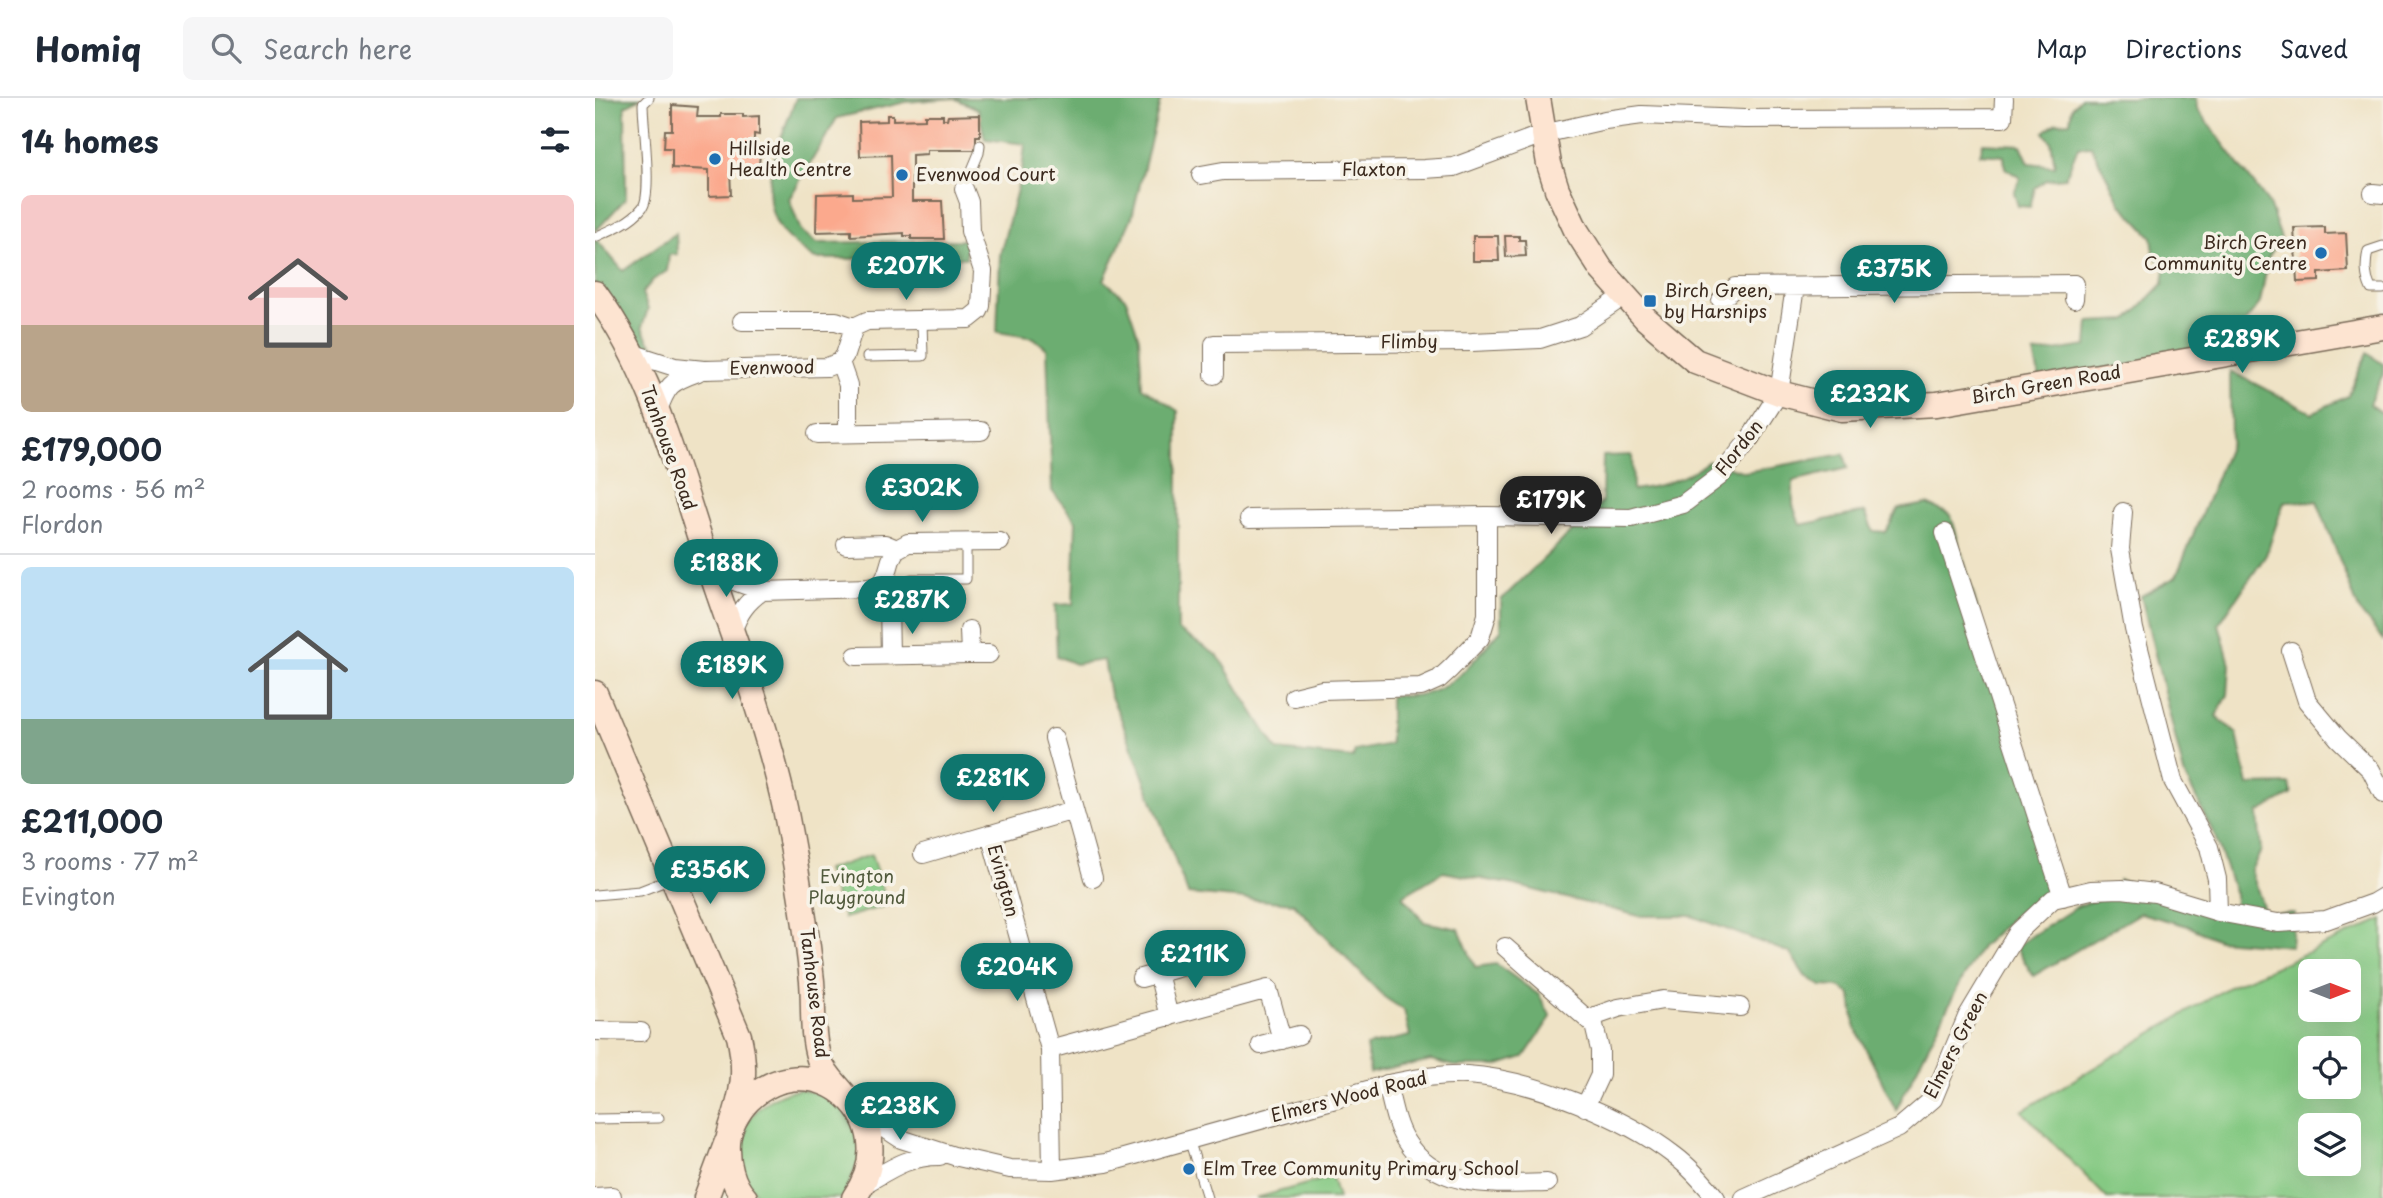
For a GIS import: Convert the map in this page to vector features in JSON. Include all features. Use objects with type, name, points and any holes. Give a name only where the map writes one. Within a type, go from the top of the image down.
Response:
[{"type":"street","name":"Birch Green Road","points":[[1538,98],[1543,134],[1557,189],[1582,241],[1624,296],[1646,319],[1695,361],[1779,393],[1842,409],[1937,404],[2383,327]]},
{"type":"street","name":"Flaxton","points":[[1201,175],[1223,171],[1454,167],[1543,134],[1642,115],[1744,120],[2003,118],[2004,99]]},
{"type":"street","points":[[742,321],[836,321],[854,327],[867,321],[969,319],[981,306],[983,271],[970,231],[969,201],[964,189]]},
{"type":"street","points":[[1721,300],[1735,287],[2075,284],[2074,299]]},
{"type":"street","points":[[1779,393],[1795,287]]},
{"type":"street","name":"Tanhouse Road","points":[[595,293],[631,353],[657,413],[762,719],[790,834],[806,930],[819,1060],[869,1129],[872,1148],[870,1167],[859,1192]]},
{"type":"street","name":"Flimby","points":[[1214,375],[1214,344],[1540,339],[1580,326],[1624,296]]},
{"type":"street","name":"Evenwood","points":[[631,353],[675,367],[704,370],[827,367],[840,362],[845,355],[854,327]]},
{"type":"street","name":"Evenwood","points":[[840,362],[848,385],[848,433]]},
{"type":"street","name":"Evenwood","points":[[657,413],[663,396],[675,380],[704,370]]},
{"type":"street","name":"Flordon","points":[[1249,519],[1487,516],[1631,518],[1683,504],[1720,476],[1749,440],[1779,393]]},
{"type":"street","points":[[817,434],[981,431]]},
{"type":"street","points":[[2123,512],[2120,549],[2134,629],[2173,782],[2209,847],[2217,879],[2218,912]]},
{"type":"street","points":[[1294,697],[1322,690],[1421,687],[1439,679],[1450,669],[1480,638],[1487,615],[1487,516]]},
{"type":"street","points":[[1945,533],[2063,897]]},
{"type":"street","points":[[710,568],[726,578],[762,591],[869,588],[880,585],[887,577],[891,558],[897,549],[908,543],[1000,542]]},
{"type":"street","points":[[846,545],[885,544],[897,549]]},
{"type":"street","points":[[880,585],[889,603],[890,656]]},
{"type":"street","points":[[733,630],[747,603],[762,591]]},
{"type":"street","points":[[969,630],[970,654]]},
{"type":"street","points":[[2291,651],[2308,701],[2338,738],[2371,770],[2383,793]]},
{"type":"street","points":[[856,656],[989,654]]},
{"type":"street","points":[[595,693],[739,1036],[743,1053],[744,1086],[730,1134],[731,1175],[745,1198]]},
{"type":"street","points":[[1054,738],[1093,878]]},
{"type":"street","name":"Evington","points":[[923,854],[1074,810]]},
{"type":"street","name":"Evington","points":[[991,834],[1050,1049],[1052,1170]]},
{"type":"street","name":"Elmers Green","points":[[1744,1198],[1899,1128],[1933,1100],[1967,1017],[2018,932],[2053,899],[2091,890],[2122,889],[2155,893],[2218,912],[2278,923],[2326,920],[2383,897]]},
{"type":"street","points":[[1505,947],[1594,1025],[1600,1050],[1600,1075],[1585,1107]]},
{"type":"street","points":[[1169,1017],[1149,975],[1188,965]]},
{"type":"street","points":[[1050,1049],[1268,989],[1291,1038],[1261,1045]]},
{"type":"street","points":[[1587,1019],[1618,1009],[1663,1000],[1739,1007]]},
{"type":"street","points":[[595,1031],[641,1032]]},
{"type":"street","name":"Elmers Wood Road","points":[[852,1103],[901,1139],[991,1165],[1021,1170],[1052,1170],[1106,1163],[1387,1084],[1440,1075],[1481,1077],[1524,1084],[1631,1128],[1676,1156],[1697,1175],[1716,1198]]},
{"type":"street","points":[[706,1198],[742,1107],[758,1091],[779,1082],[801,1078],[824,1083],[852,1103]]},
{"type":"street","points":[[1387,1084],[1404,1139],[1428,1165],[1456,1180],[1486,1184],[1547,1184]]},
{"type":"street","name":"Elmers Wood Road","points":[[859,1192],[903,1161],[922,1156],[954,1156]]},
{"type":"street","points":[[1517,1165],[1518,1184]]},
{"type":"lane","points":[[595,237],[634,216],[645,206],[648,191],[643,104],[649,98]]},
{"type":"lane","points":[[964,189],[980,145]]},
{"type":"lane","points":[[2383,246],[2368,251],[2365,264],[2371,289],[2383,289]]},
{"type":"lane","points":[[867,357],[923,356],[922,321]]},
{"type":"lane","points":[[911,579],[966,579],[966,542]]},
{"type":"lane","points":[[595,895],[640,891],[673,878]]},
{"type":"lane","points":[[595,1119],[659,1118]]},
{"type":"lane","points":[[1189,1139],[1207,1198]]},
{"type":"green space","points":[[595,98],[641,98],[625,106],[626,198],[595,232]]},
{"type":"green space","points":[[796,98],[954,98],[906,102],[837,118],[789,199],[801,231],[817,243],[966,240],[966,258],[815,259],[788,238],[773,215],[770,182],[778,147]]},
{"type":"green space","points":[[954,98],[1161,98],[1132,217],[1104,280],[1126,299],[1139,338],[1142,387],[1178,411],[1178,630],[1218,656],[1277,750],[1353,758],[1355,751],[1390,744],[1390,696],[1420,695],[1440,689],[1459,675],[1501,630],[1501,600],[1602,502],[1603,456],[1632,455],[1633,490],[1673,481],[1709,461],[1745,472],[1844,454],[1848,468],[1793,481],[1793,505],[1800,525],[1865,512],[1873,531],[1886,532],[1898,509],[1927,504],[1951,515],[2056,889],[2018,912],[1981,947],[1896,1110],[1855,1027],[1851,995],[1839,987],[1821,986],[1805,976],[1790,953],[1692,916],[1639,916],[1510,884],[1443,872],[1403,896],[1424,922],[1459,929],[1475,967],[1496,964],[1539,995],[1551,1017],[1524,1057],[1496,1066],[1454,1066],[1431,1060],[1370,1073],[1366,1046],[1410,1036],[1404,1010],[1384,997],[1293,903],[1188,894],[1110,695],[1104,660],[1075,664],[1057,656],[1055,605],[1073,604],[1076,521],[1052,491],[1047,349],[1034,338],[997,332],[1000,255],[1022,170],[1025,144],[985,139],[978,109]]},
{"type":"green space","points":[[2081,98],[2196,98],[2197,109],[2269,204],[2281,238],[2269,256],[2260,303],[2241,327],[2198,332],[2192,355],[2040,380],[2034,354],[2087,346],[2089,322],[2128,320],[2163,284],[2165,268],[2154,255],[2152,237],[2121,204],[2091,146],[2078,147],[2065,178],[2046,180],[2035,188],[2030,207],[2018,206],[2014,193],[2020,178],[2005,168],[2004,156],[1980,154],[1983,143],[2021,145],[2029,163],[2055,166],[2051,142],[2044,132],[2056,123],[2070,122],[2072,107]]},
{"type":"green space","points":[[676,233],[677,254],[669,255],[667,271],[653,280],[642,293],[648,309],[642,327],[655,347],[678,354],[711,358],[710,375],[633,351],[595,286],[595,238],[623,271]]},
{"type":"green space","points":[[2367,353],[2383,364],[2383,374],[2369,404],[2383,414],[2383,640],[2359,610],[2317,501],[2284,502],[2266,555],[2219,624],[2230,664],[2228,695],[2216,716],[2237,734],[2248,785],[2290,784],[2292,794],[2258,813],[2261,851],[2251,870],[2265,913],[2294,913],[2291,946],[2218,940],[2188,926],[2140,913],[2033,976],[2016,946],[2078,906],[2109,896],[2119,880],[2205,903],[2234,917],[2235,895],[2215,836],[2184,774],[2141,596],[2176,577],[2231,442],[2230,371],[2312,413],[2348,396]]},
{"type":"green space","name":"Evington Playground","points":[[871,855],[888,905],[844,918],[826,870]]},
{"type":"green space","points":[[2383,919],[2383,1198],[2107,1198],[2022,1111],[2229,987]]},
{"type":"green space","points":[[800,1089],[831,1097],[854,1120],[863,1150],[841,1198],[760,1198],[747,1182],[739,1147],[743,1131],[752,1116],[764,1104],[780,1095]]},
{"type":"green space","points":[[1332,1177],[1338,1198],[1256,1198]]},
{"type":"building","name":"Hillside Health Centre","points":[[672,105],[698,107],[697,117],[721,117],[721,114],[759,116],[759,135],[754,134],[754,150],[760,150],[759,168],[730,168],[731,195],[709,196],[709,170],[672,168],[672,148],[664,148],[665,130],[672,130]]},
{"type":"building","name":"Evenwood Court","points":[[887,115],[893,115],[893,120],[925,119],[925,115],[943,115],[943,119],[947,119],[948,116],[980,115],[980,136],[976,136],[976,150],[927,150],[927,154],[912,155],[912,201],[942,201],[944,239],[911,239],[911,236],[904,236],[904,233],[851,236],[851,231],[816,232],[817,194],[853,193],[853,198],[892,197],[891,155],[860,156],[859,122],[887,121]]},
{"type":"building","name":"Birch Green Community Centre","points":[[2325,227],[2325,234],[2346,233],[2348,271],[2319,273],[2319,281],[2297,282],[2294,228]]},
{"type":"building","points":[[1473,236],[1498,236],[1499,261],[1473,261]]},
{"type":"building","points":[[1505,236],[1519,236],[1519,240],[1525,240],[1526,256],[1506,257]]},
{"type":"place","name":"Hillside Health Centre","points":[[715,159]]},
{"type":"place","name":"Evenwood Court","points":[[902,175]]},
{"type":"place","name":"Birch Green Community Centre","points":[[2321,253]]},
{"type":"place","name":"Birch Green, by Harsnips","points":[[1650,301]]},
{"type":"place","name":"Elm Tree Community Primary School","points":[[1189,1169]]}]
